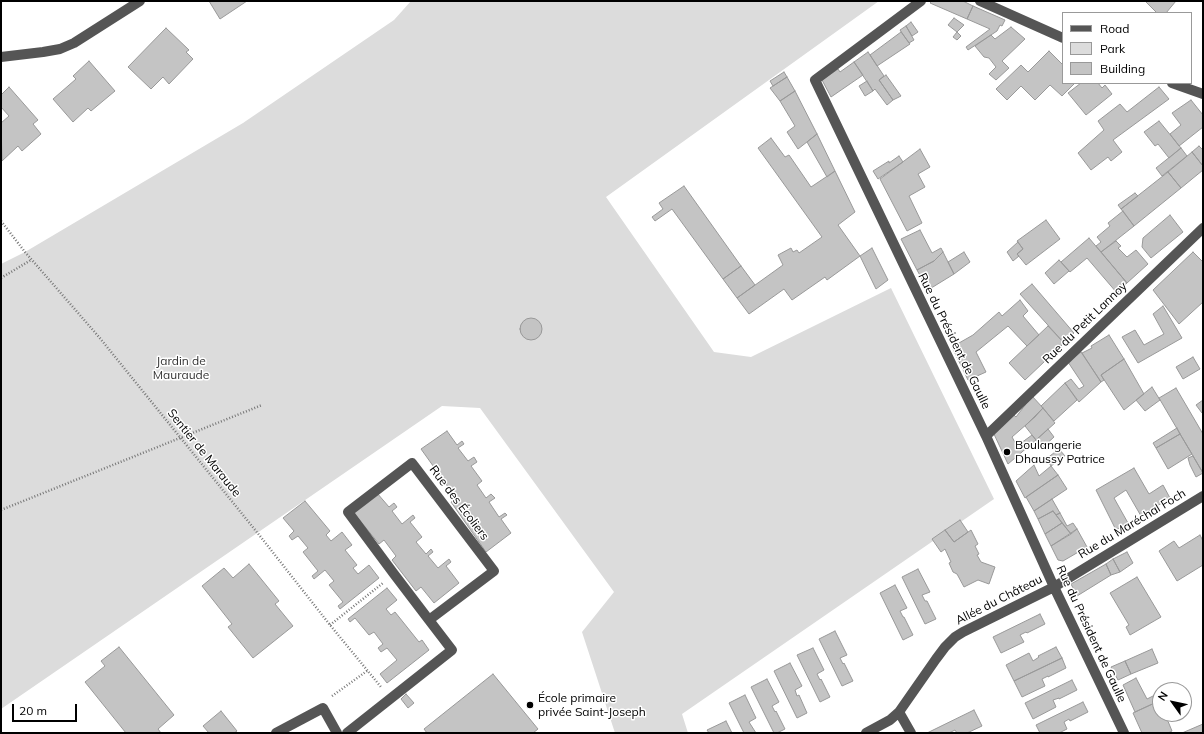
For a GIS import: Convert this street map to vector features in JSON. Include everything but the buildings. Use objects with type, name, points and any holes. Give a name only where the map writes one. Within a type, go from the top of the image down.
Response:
[{"type":"street","points":[[1,57],[60,49],[80,40],[140,1]]},
{"type":"street","name":"Rue du Président de Gaulle","points":[[921,1],[815,80],[986,436],[1054,587],[1124,733]]},
{"type":"street","points":[[980,1],[1062,38]]},
{"type":"street","points":[[1175,84],[1203,94]]},
{"type":"street","name":"Rue du Petit Lannoy","points":[[986,436],[1203,228]]},
{"type":"street","name":"Rue des Écoliers","points":[[347,733],[452,650],[429,620],[394,574],[348,512],[412,463],[494,571],[429,620]]},
{"type":"street","name":"Rue du Maréchal Foch","points":[[1054,587],[1203,496]]},
{"type":"street","name":"Allée du Château","points":[[866,733],[890,720],[899,712],[936,659],[955,637],[1054,587]]},
{"type":"street","points":[[276,733],[322,708],[337,733]]},
{"type":"street","points":[[899,712],[912,733]]},
{"type":"path","name":"Sentier de Maraude","points":[[1,221],[31,260],[99,338],[260,536],[390,700]]},
{"type":"path","points":[[1,278],[31,260]]},
{"type":"path","points":[[1,510],[262,405]]},
{"type":"path","points":[[330,625],[394,574]]},
{"type":"path","points":[[322,708],[329,698],[367,671]]},
{"type":"green space","name":"Jardin de Mauraude","points":[[411,1],[879,1],[606,197],[714,352],[751,357],[891,288],[994,499],[682,714],[688,733],[615,733],[582,632],[614,592],[480,408],[442,406],[1,709],[1,264],[25,252],[243,123],[394,20]]},
{"type":"place","name":"Boulangerie Dhaussy Patrice","points":[[1007,452]]},
{"type":"place","name":"École primaire privée Saint-Joseph","points":[[530,705]]}]
